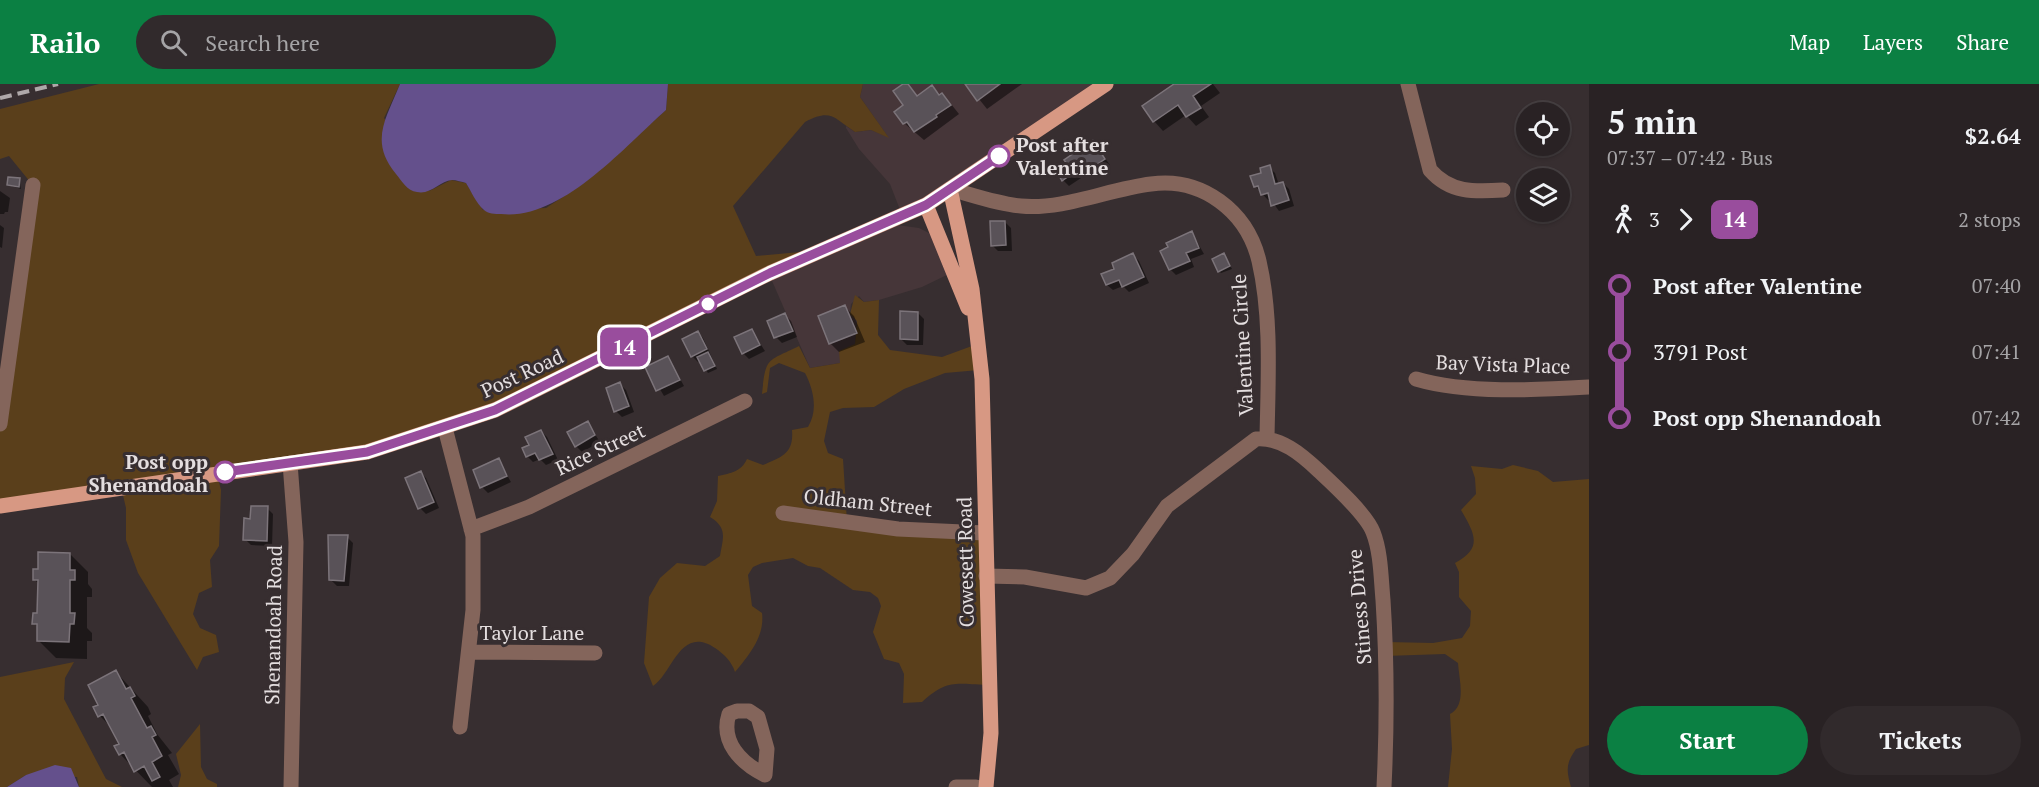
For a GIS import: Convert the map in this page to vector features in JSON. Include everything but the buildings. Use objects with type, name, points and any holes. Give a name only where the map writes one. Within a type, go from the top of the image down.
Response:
[{"type":"main road","name":"Post Road","points":[[0,506],[367,452],[495,410],[770,273],[926,205],[1106,84]]},
{"type":"main road","name":"Cowesett Road","points":[[950,189],[972,288],[982,379],[991,733],[986,787]]},
{"type":"main road","name":"Cowesett Road","points":[[926,205],[955,271],[978,336]]},
{"type":"street","points":[[1408,84],[1430,170],[1439,180],[1473,192],[1503,190]]},
{"type":"street","name":"Valentine Circle","points":[[950,189],[1022,206],[1056,203],[1153,183],[1190,184],[1215,197],[1247,231],[1259,259],[1268,374],[1267,438],[1256,439],[1167,506],[1133,554],[1110,578],[1086,588],[1025,577],[986,576]]},
{"type":"street","points":[[0,424],[33,184]]},
{"type":"street","name":"Bay Vista Place","points":[[1416,379],[1436,385],[1473,387],[1589,387]]},
{"type":"street","name":"Rice Street","points":[[471,529],[529,507],[746,401]]},
{"type":"street","points":[[445,428],[471,529],[473,610],[460,727]]},
{"type":"street","name":"Stiness Drive","points":[[1267,438],[1274,439],[1303,456],[1342,493],[1373,531],[1381,579],[1385,634],[1387,725],[1384,787]]},
{"type":"street","name":"Shenandoah Road","points":[[290,463],[296,542],[291,787]]},
{"type":"street","name":"Oldham Street","points":[[783,513],[898,529],[985,533]]},
{"type":"street","name":"Taylor Lane","points":[[470,652],[595,653]]},
{"type":"street","points":[[956,787],[976,787]]},
{"type":"shaded area","points":[[99,84],[400,84],[384,118],[429,191],[451,180],[466,183],[483,210],[546,208],[584,183],[666,110],[668,84],[863,84],[860,97],[889,138],[871,130],[855,132],[832,116],[814,118],[805,122],[733,206],[756,256],[822,250],[483,413],[323,459],[217,474],[221,490],[219,546],[210,560],[212,587],[199,593],[193,614],[200,628],[216,635],[219,652],[203,657],[197,670],[138,573],[126,540],[126,508],[121,487],[0,505],[0,420],[31,183],[9,156],[0,159],[0,109]]},
{"type":"shaded area","points":[[400,84],[668,84],[666,110],[590,179],[546,206],[524,213],[501,214],[484,210],[466,183],[452,180],[427,192],[417,192],[408,188],[396,174],[383,151],[382,140],[385,119]]},
{"type":"shaded area","points":[[863,84],[1107,84],[902,215],[890,184],[859,149],[846,128],[846,126],[855,132],[871,130],[888,137],[860,97]]},
{"type":"shaded area","points":[[890,224],[919,228],[935,236],[953,272],[922,287],[879,300],[864,302],[859,296],[851,304],[850,313],[857,321],[855,344],[840,363],[810,368],[769,274]]},
{"type":"shaded area","points":[[855,295],[864,302],[879,300],[878,335],[890,350],[942,357],[972,346],[979,370],[945,373],[904,389],[874,407],[843,408],[830,412],[824,441],[828,453],[843,459],[847,522],[981,535],[987,685],[952,684],[938,690],[922,702],[903,703],[904,674],[899,663],[884,659],[873,632],[881,606],[878,598],[870,592],[853,590],[820,568],[808,566],[793,558],[762,563],[753,567],[748,575],[752,606],[762,613],[761,630],[755,645],[735,672],[730,662],[718,650],[703,642],[693,642],[685,646],[653,686],[644,663],[649,597],[660,578],[677,563],[705,566],[720,556],[722,529],[710,517],[717,501],[718,476],[739,469],[747,459],[763,465],[781,456],[789,449],[792,430],[808,427],[811,421],[814,400],[805,373],[779,363],[770,368],[767,392],[762,394],[767,366],[774,358],[799,346],[810,368],[840,363],[839,351],[855,344],[857,321],[850,314]]},
{"type":"shaded area","points":[[1513,465],[1538,471],[1553,482],[1589,479],[1589,745],[1576,749],[1570,758],[1568,771],[1571,787],[1448,787],[1452,749],[1450,714],[1459,705],[1460,698],[1458,663],[1445,654],[1385,656],[1386,642],[1433,643],[1462,638],[1470,626],[1471,611],[1459,597],[1459,572],[1455,563],[1470,552],[1474,540],[1470,526],[1461,510],[1476,494],[1475,478],[1471,466],[1502,469]]},
{"type":"shaded area","points":[[74,662],[65,678],[64,699],[106,779],[122,787],[79,787],[77,777],[26,775],[7,787],[0,787],[0,677]]},
{"type":"shaded area","points":[[200,724],[201,767],[207,779],[217,784],[217,787],[178,787],[181,775],[176,754]]},
{"type":"shaded area","points":[[55,765],[71,768],[79,787],[7,787],[26,775]]},
{"type":"railway","points":[[0,98],[58,84]]},
{"type":"bus line","name":"14","points":[[225,472],[367,452],[495,410],[770,273],[926,205],[999,156]]},
{"type":"place","name":"Post after Valentine","points":[[999,156]]},
{"type":"place","name":"Post opp Shenandoah","points":[[225,472]]}]
